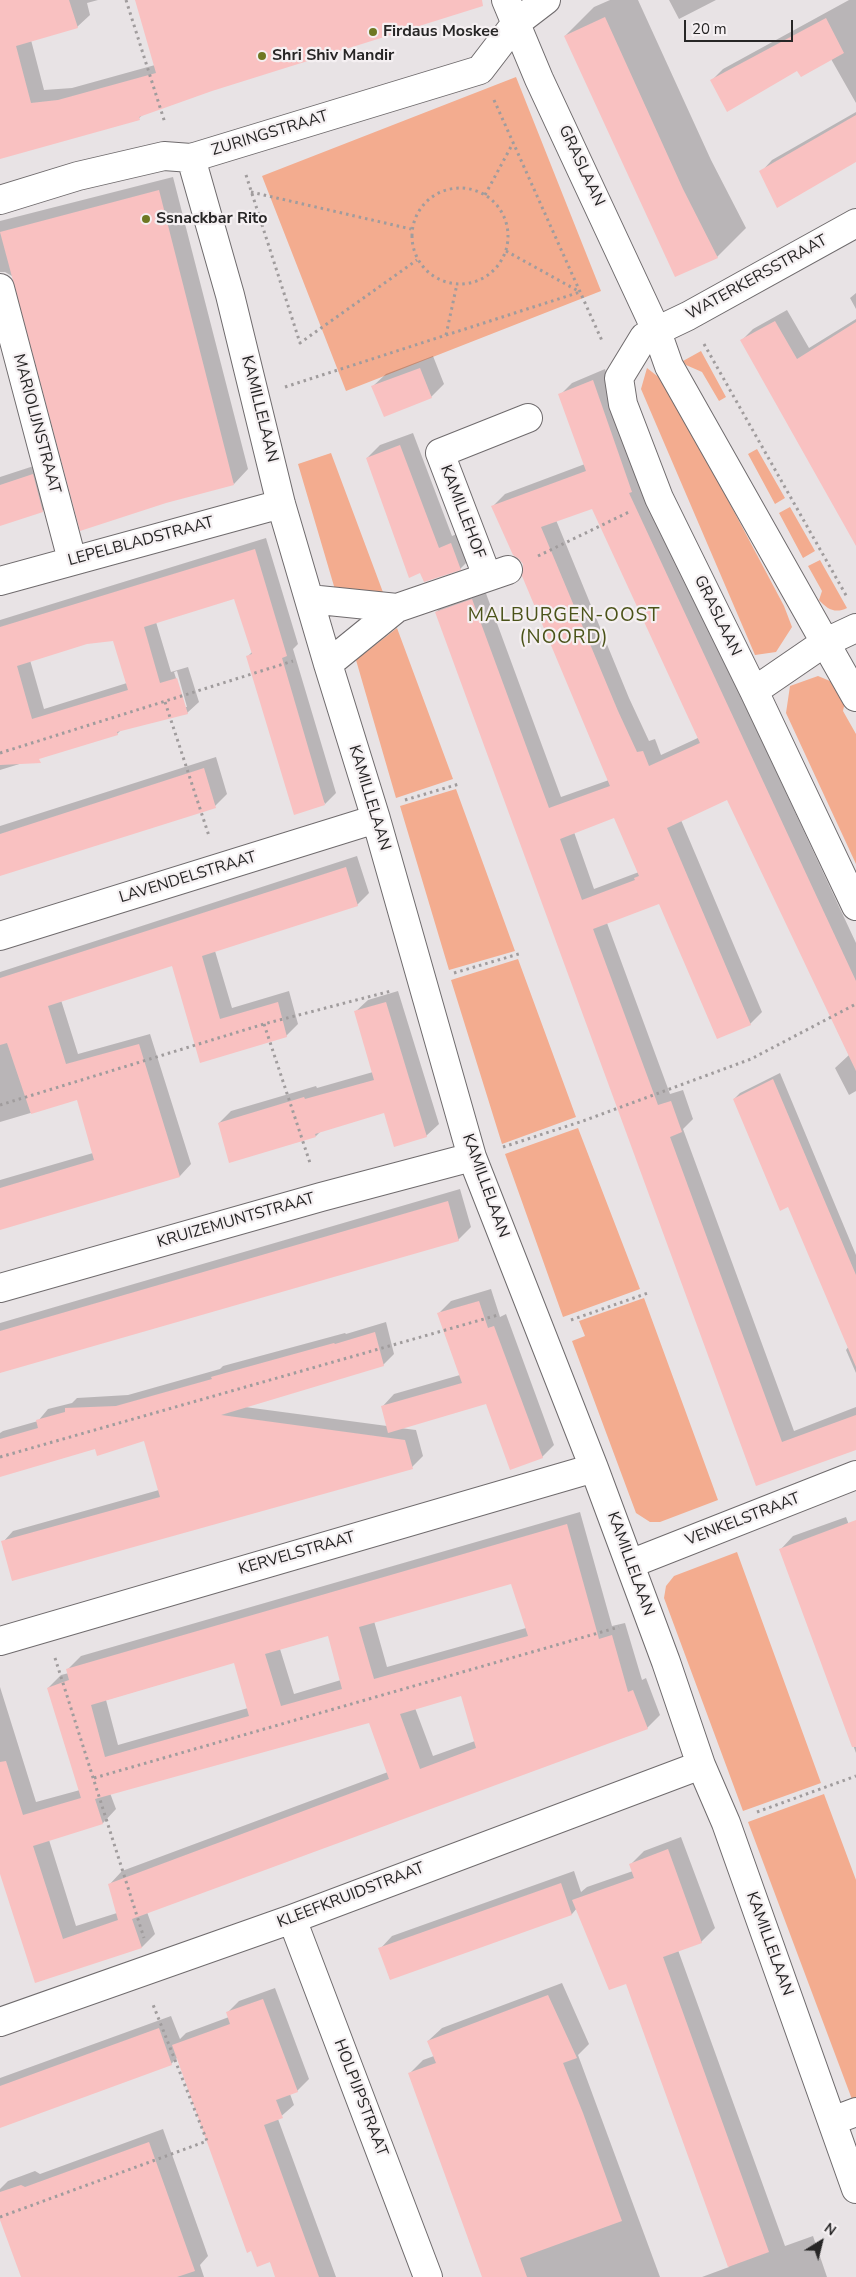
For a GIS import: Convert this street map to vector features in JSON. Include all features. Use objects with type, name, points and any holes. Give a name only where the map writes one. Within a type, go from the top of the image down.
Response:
[{"type":"street","points":[[480,70],[511,11],[546,0]]},
{"type":"street","name":"GRASLAAN","points":[[511,11],[540,79],[658,332],[669,366],[856,697]]},
{"type":"street","name":"ZURINGSTRAAT","points":[[0,200],[78,176],[164,156],[183,157],[480,70]]},
{"type":"street","name":"KAMILLELAAN","points":[[183,157],[230,295],[257,396],[281,504],[376,819],[472,1156],[594,1468],[650,1618],[701,1765],[844,2117],[856,2189]]},
{"type":"street","name":"WATERKERSSTRAAT","points":[[658,332],[856,223]]},
{"type":"street","name":"MARIOLIJNSTRAAT","points":[[0,288],[72,560]]},
{"type":"street","points":[[619,378],[644,337],[658,332]]},
{"type":"street","name":"GRASLAAN","points":[[619,378],[623,404],[659,498],[754,691],[856,906]]},
{"type":"street","name":"KAMILLEHOF","points":[[326,657],[397,608],[497,573],[440,453],[528,418]]},
{"type":"street","name":"LEPELBLADSTRAAT","points":[[0,581],[281,504]]},
{"type":"street","name":"KAMILLEHOF","points":[[309,599],[397,608]]},
{"type":"street","points":[[754,691],[824,643],[854,616]]},
{"type":"street","name":"LAVENDELSTRAAT","points":[[0,936],[376,819]]},
{"type":"street","name":"KRUIZEMUNTSTRAAT","points":[[0,1288],[321,1196],[472,1156]]},
{"type":"street","name":"KERVELSTRAAT","points":[[0,1641],[594,1468]]},
{"type":"street","name":"VENKELSTRAAT","points":[[630,1564],[856,1475]]},
{"type":"street","name":"KLEEFKRUIDSTRAAT","points":[[0,2022],[292,1919],[701,1765]]},
{"type":"street","name":"HOLPIJPSTRAAT","points":[[292,1919],[428,2277]]},
{"type":"path","points":[[126,0],[183,157]]},
{"type":"path","points":[[480,70],[619,378]]},
{"type":"path","points":[[485,195],[513,143]]},
{"type":"path","points":[[454,188],[471,189],[485,195],[497,205],[505,219],[508,235],[506,251],[499,265],[487,276],[473,283],[457,284],[442,281],[417,260],[412,245],[412,229],[417,214],[426,201],[439,192],[454,188]]},
{"type":"path","points":[[412,229],[251,192],[300,343],[417,260]]},
{"type":"path","points":[[506,251],[580,292]]},
{"type":"path","points":[[446,335],[457,284]]},
{"type":"path","points":[[257,396],[580,292]]},
{"type":"path","points":[[688,316],[854,616]]},
{"type":"path","name":"KAMILLEHOF","points":[[497,573],[659,498]]},
{"type":"path","points":[[0,753],[165,702],[326,657]]},
{"type":"path","points":[[165,702],[220,868]]},
{"type":"path","points":[[376,819],[392,804],[459,784]]},
{"type":"path","points":[[0,1105],[264,1024],[422,983],[522,953]]},
{"type":"path","points":[[472,1156],[583,1122],[751,1059],[856,1004]]},
{"type":"path","points":[[264,1024],[321,1196]]},
{"type":"path","points":[[540,1331],[648,1293]]},
{"type":"path","points":[[0,1457],[530,1306]]},
{"type":"path","points":[[94,1778],[650,1618]]},
{"type":"path","points":[[0,2217],[207,2141],[146,1969],[94,1778],[44,1627]]},
{"type":"path","points":[[726,1823],[856,1776]]},
{"type":"shaded area","points":[[516,77],[601,291],[346,391],[262,176]]},
{"type":"shaded area","points":[[701,351],[726,397],[719,401],[702,372],[686,365],[683,361]]},
{"type":"shaded area","points":[[647,368],[666,383],[784,606],[792,627],[776,652],[755,655],[641,389]]},
{"type":"shaded area","points":[[757,449],[785,498],[775,504],[748,454]]},
{"type":"shaded area","points":[[331,453],[384,595],[336,593],[298,464]]},
{"type":"shaded area","points":[[790,507],[815,551],[803,558],[779,513]]},
{"type":"shaded area","points":[[820,560],[847,608],[839,611],[831,610],[819,600],[822,591],[808,566]]},
{"type":"shaded area","points":[[397,628],[453,779],[396,798],[356,660]]},
{"type":"shaded area","points":[[818,676],[830,681],[846,697],[843,711],[856,734],[856,864],[786,713],[790,686]]},
{"type":"shaded area","points":[[456,789],[515,951],[449,970],[400,806]]},
{"type":"shaded area","points":[[518,959],[576,1117],[502,1144],[451,980]]},
{"type":"shaded area","points":[[578,1128],[640,1289],[563,1317],[505,1154]]},
{"type":"shaded area","points":[[644,1298],[718,1500],[660,1522],[650,1522],[636,1513],[572,1341],[585,1336],[579,1321]]},
{"type":"shaded area","points":[[737,1552],[821,1783],[743,1811],[664,1598],[666,1586],[674,1576]]},
{"type":"shaded area","points":[[824,1794],[856,1880],[856,2101],[853,2102],[748,1822]]},
{"type":"building","points":[[0,0],[69,0],[78,28],[16,46],[31,103],[58,100],[156,73],[135,0],[482,0],[483,6],[212,91],[139,117],[140,120],[0,159]]},
{"type":"building","points":[[605,17],[683,189],[718,258],[675,277],[564,36]]},
{"type":"building","points":[[826,18],[844,53],[801,77],[797,71],[727,112],[710,80]]},
{"type":"building","points":[[856,115],[856,162],[777,208],[759,171]]},
{"type":"building","points":[[159,190],[234,485],[166,503],[80,531],[0,232]]},
{"type":"building","points":[[775,321],[797,359],[856,322],[856,546],[740,340]]},
{"type":"building","points":[[420,368],[432,398],[384,417],[371,386]]},
{"type":"building","points":[[593,380],[632,492],[629,493],[856,981],[856,1071],[727,800],[667,828],[751,1025],[717,1039],[659,904],[593,929],[658,1105],[671,1101],[682,1132],[670,1137],[782,1442],[856,1415],[856,1450],[756,1486],[435,612],[472,599],[549,808],[610,786],[522,576],[523,564],[513,555],[491,506],[586,471],[558,394]],"holes":[[[592,509],[700,743],[649,766],[643,751],[637,752],[618,711],[541,527]],[[614,818],[639,876],[634,878],[635,880],[582,900],[560,839]]]},
{"type":"building","points":[[400,445],[439,548],[451,543],[461,570],[424,582],[420,573],[409,578],[366,458]]},
{"type":"building","points":[[33,474],[43,512],[0,526],[0,485]]},
{"type":"building","points":[[255,549],[287,656],[282,658],[325,805],[294,815],[246,656],[252,654],[234,599],[144,627],[160,683],[177,678],[188,714],[117,732],[118,735],[39,759],[41,763],[0,765],[0,627]],"holes":[[[113,641],[128,690],[32,719],[17,666],[87,644]]]},
{"type":"building","points":[[204,768],[216,808],[0,876],[0,834]]},
{"type":"building","points":[[346,867],[358,906],[202,956],[220,1019],[278,1002],[287,1037],[200,1063],[172,966],[48,1006],[66,1064],[139,1044],[180,1177],[0,1230],[0,1188],[94,1160],[77,1100],[31,1114],[7,1043],[0,1045],[0,978]]},
{"type":"building","points":[[386,1002],[427,1137],[394,1147],[384,1113],[315,1134],[316,1137],[229,1163],[218,1123],[304,1097],[305,1099],[374,1080],[354,1011]]},
{"type":"building","points":[[773,1079],[856,1275],[856,1367],[788,1207],[780,1211],[733,1099]]},
{"type":"building","points":[[448,1201],[459,1241],[0,1373],[0,1331]]},
{"type":"building","points":[[479,1301],[488,1328],[494,1326],[543,1458],[510,1470],[486,1404],[388,1433],[381,1406],[462,1383],[437,1313]]},
{"type":"building","points":[[375,1332],[384,1366],[221,1415],[405,1440],[413,1469],[12,1581],[1,1541],[160,1497],[144,1441],[97,1456],[95,1449],[0,1477],[0,1439],[38,1428],[36,1420],[65,1412],[65,1408],[116,1406],[212,1379],[211,1377]]},
{"type":"building","points":[[856,1520],[856,1747],[852,1747],[779,1549]]},
{"type":"building","points":[[567,1524],[599,1639],[612,1635],[628,1692],[633,1690],[648,1729],[132,1919],[142,1948],[35,1983],[0,1874],[0,1762],[6,1761],[23,1815],[81,1798],[47,1688],[69,1680],[66,1669]],"holes":[[[511,1584],[528,1636],[374,1679],[359,1627]],[[328,1636],[342,1689],[281,1706],[265,1654]],[[234,1663],[249,1716],[105,1757],[91,1705]],[[461,1696],[476,1748],[420,1769],[400,1714]],[[369,1723],[389,1779],[108,1884],[118,1920],[63,1939],[33,1846],[103,1824],[95,1799]]]},
{"type":"building","points":[[668,1849],[702,1943],[663,1957],[769,2252],[728,2267],[626,1984],[609,1990],[572,1900],[634,1878],[629,1864]]},
{"type":"building","points":[[561,1883],[572,1915],[390,1980],[378,1948]]},
{"type":"building","points":[[548,1995],[577,2058],[563,2063],[622,2221],[520,2258],[527,2277],[482,2277],[408,2073],[436,2063],[427,2041]]},
{"type":"building","points":[[263,1999],[298,2092],[276,2100],[283,2118],[264,2125],[319,2277],[275,2277],[270,2262],[257,2267],[251,2251],[247,2253],[172,2045],[230,2024],[226,2012]]},
{"type":"building","points":[[159,2028],[172,2065],[0,2128],[0,2086]]},
{"type":"building","points":[[149,2142],[195,2271],[177,2277],[21,2277],[0,2220],[0,2192],[21,2185],[25,2187]]},
{"type":"place","name":"Firdaus Moskee","points":[[373,32]]},
{"type":"place","name":"Shri Shiv Mandir","points":[[262,56]]},
{"type":"place","name":"Ssnackbar Rito","points":[[146,219]]},
{"type":"district","name":"MALBURGEN-OOST (NOORD)","points":[[564,627]]}]
